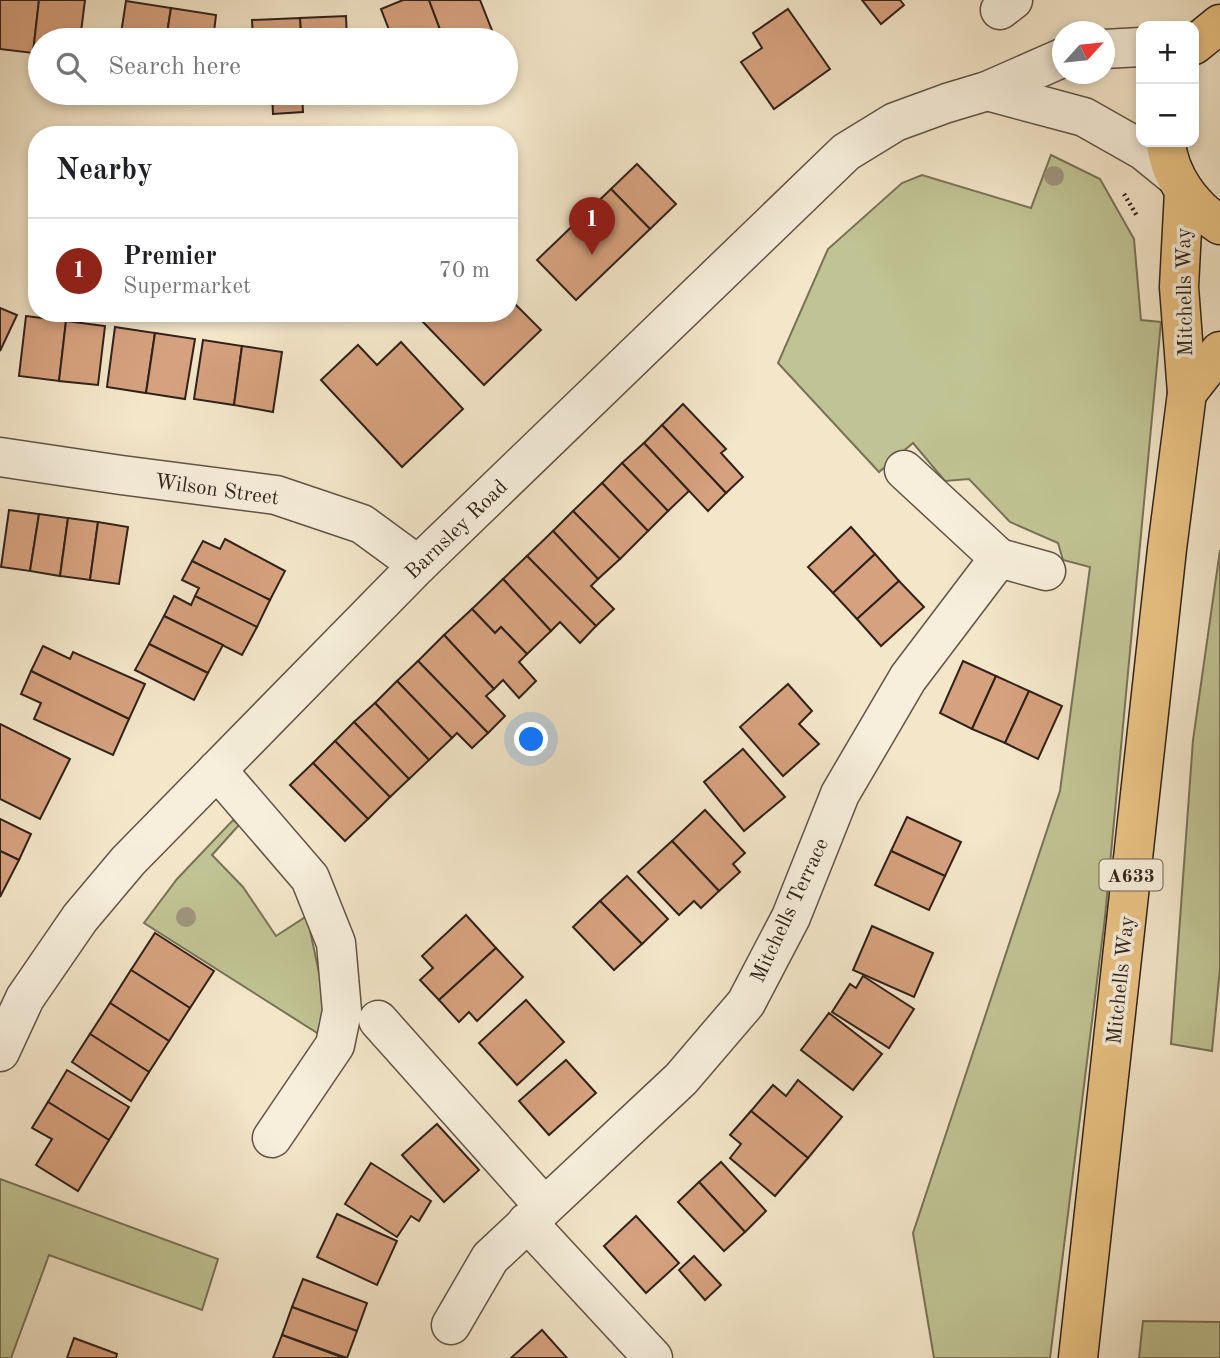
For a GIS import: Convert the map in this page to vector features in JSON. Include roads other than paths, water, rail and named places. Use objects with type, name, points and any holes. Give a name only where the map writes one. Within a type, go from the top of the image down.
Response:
[{"type":"main road","points":[[1199,41],[1220,24]]},
{"type":"main road","points":[[1175,170],[1207,217],[1220,225]]},
{"type":"main road","name":"Mitchells Way","points":[[1078,1358],[1167,549],[1187,393],[1179,286],[1175,170]]},
{"type":"main road","name":"Mitchells Way","points":[[1187,393],[1220,351]]},
{"type":"street","points":[[1115,48],[1136,47]]},
{"type":"street","name":"Barnsley Road","points":[[0,1052],[25,998],[80,918],[128,861],[418,565],[846,152],[894,122],[987,91],[1052,62]]},
{"type":"street","points":[[987,91],[1084,117],[1175,170]]},
{"type":"street","name":"Wilson Street","points":[[0,457],[276,495],[362,524],[418,565]]},
{"type":"street","points":[[904,470],[999,558],[1046,571]]},
{"type":"street","name":"Mitchells Terrace","points":[[452,1325],[490,1258],[681,1079],[746,1003],[791,917],[840,794],[908,678],[999,558]]},
{"type":"street","points":[[217,770],[310,878],[336,943],[342,1011],[335,1045],[272,1138]]},
{"type":"street","points":[[378,1020],[653,1358]]},
{"type":"place","name":"Premier","points":[[592,255]]}]
